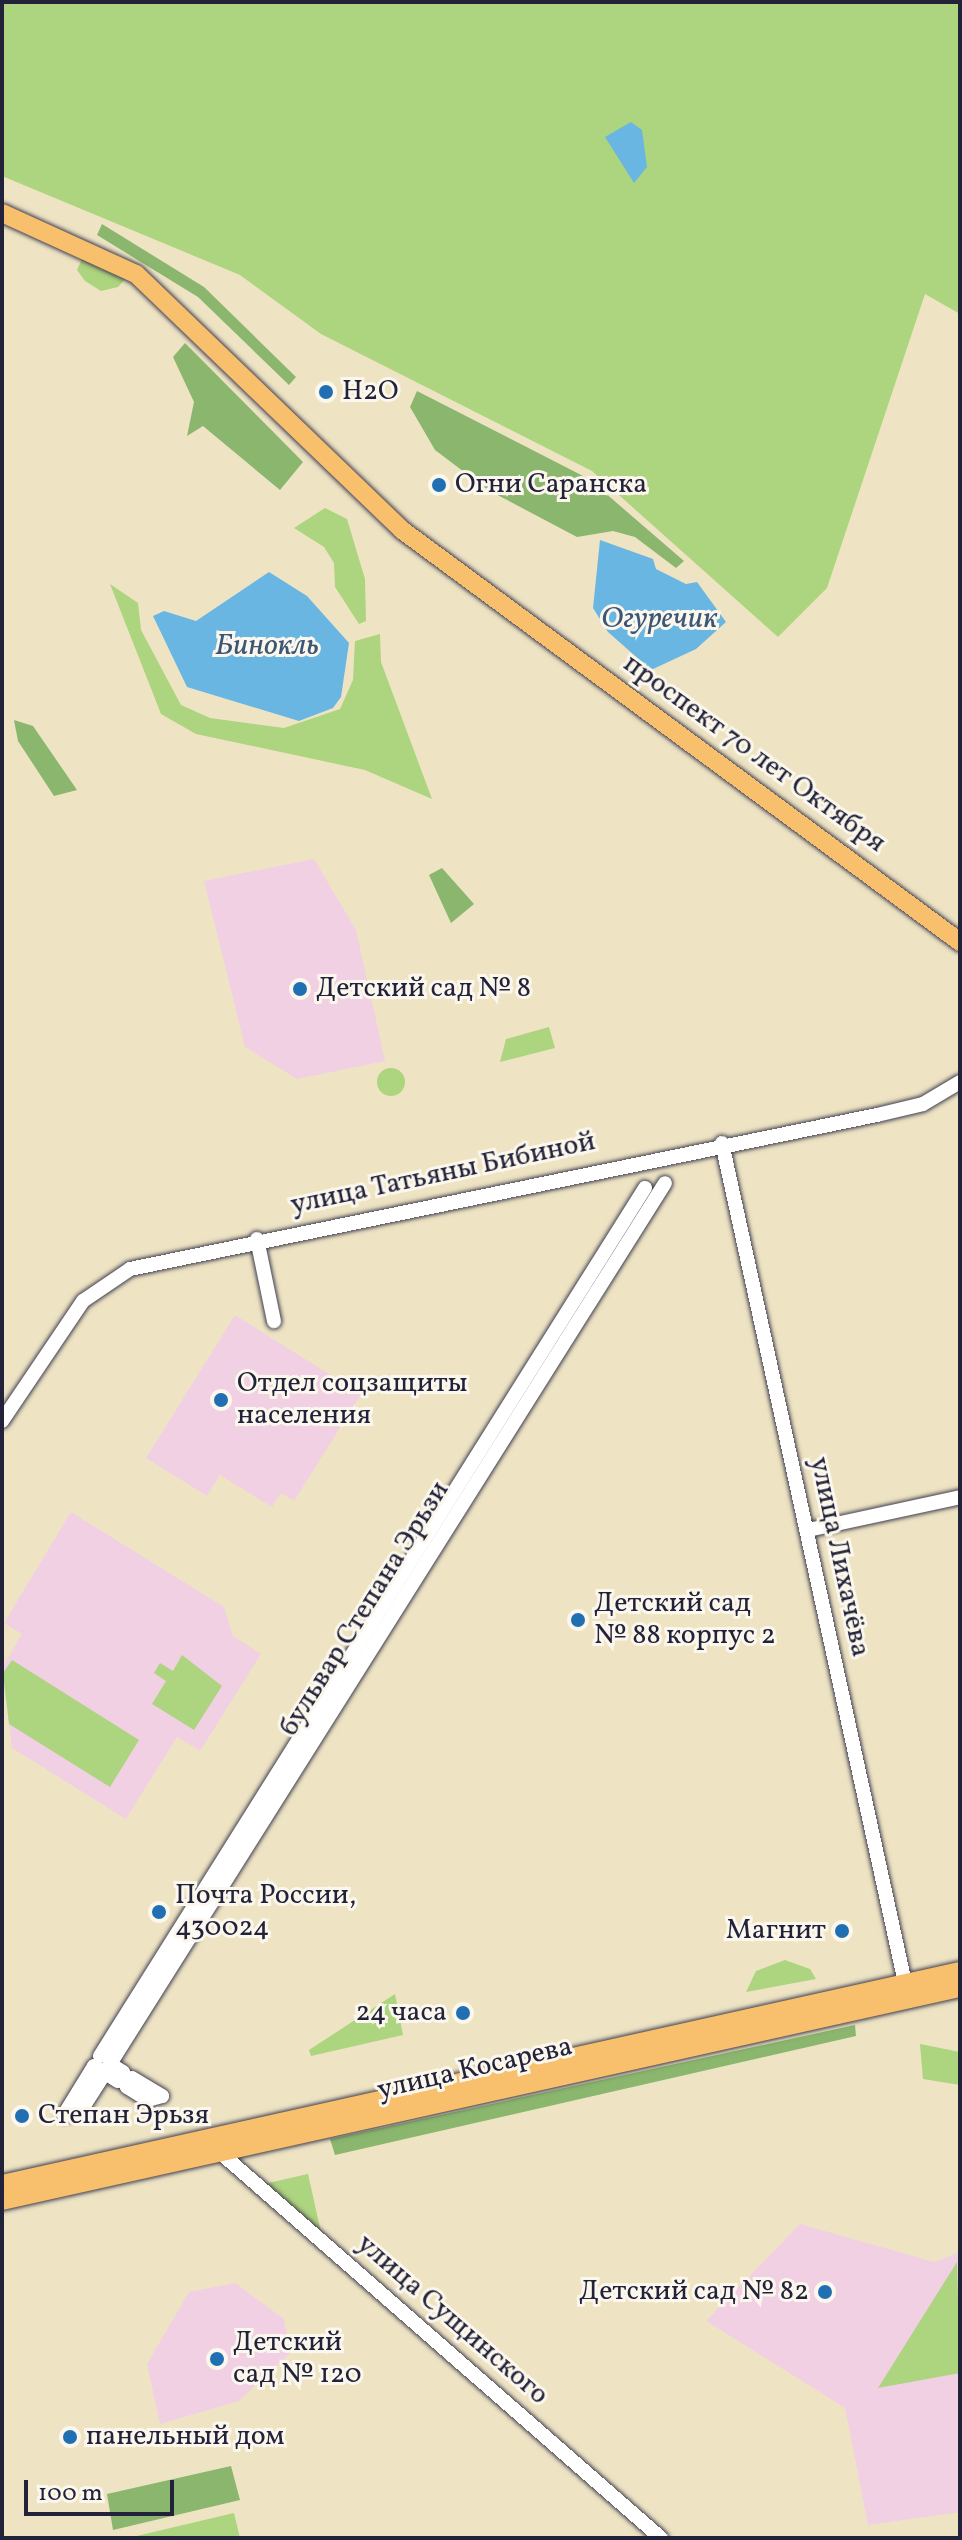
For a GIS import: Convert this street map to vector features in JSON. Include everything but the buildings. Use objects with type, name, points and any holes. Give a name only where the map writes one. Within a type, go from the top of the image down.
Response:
[{"type":"main road","name":"проспект 70 лет Октября","points":[[2,213],[77,242],[162,294],[402,530],[960,942]]},
{"type":"main road","name":"улица Косарева","points":[[2,2201],[223,2155],[907,1991],[960,1971]]},
{"type":"main road","name":"улица Косарева","points":[[2,2184],[907,1991],[960,1988]]},
{"type":"main road","points":[[218,2136],[223,2155]]},
{"type":"street","name":"улица Татьяны Бибиной","points":[[2,1421],[96,1289],[157,1260],[923,1104],[960,1082]]},
{"type":"street","name":"улица Лихачёва","points":[[722,1143],[907,1991]]},
{"type":"street","name":"бульвар Степана Эрьзи","points":[[645,1188],[105,2064],[665,1183]]},
{"type":"street","points":[[257,1239],[274,1321]]},
{"type":"street","points":[[808,1530],[960,1497]]},
{"type":"street","name":"улица Сущинского","points":[[223,2155],[661,2538]]},
{"type":"shaded area","name":"Детский сад № 8","points":[[314,859],[356,930],[385,1061],[297,1079],[245,1047],[204,881]]},
{"type":"shaded area","points":[[235,1315],[361,1394],[294,1501],[281,1493],[272,1507],[220,1475],[207,1496],[146,1458]]},
{"type":"shaded area","points":[[71,1512],[224,1607],[233,1636],[261,1654],[200,1751],[177,1737],[126,1819],[12,1748],[2,1668],[22,1634],[4,1623]]},
{"type":"shaded area","points":[[800,2224],[934,2262],[960,2252],[960,2512],[868,2525],[845,2408],[706,2321]]},
{"type":"shaded area","name":"Детский сад № 120","points":[[235,2283],[284,2319],[290,2353],[239,2401],[160,2424],[147,2364],[189,2292]]},
{"type":"green space","points":[[2,2],[960,2],[960,314],[925,294],[827,588],[778,637],[592,471],[321,334],[240,275],[2,176]]},
{"type":"green space","points":[[102,224],[204,287],[296,377],[289,385],[198,297],[97,235]]},
{"type":"green space","points":[[85,252],[126,278],[118,287],[101,291],[85,281],[77,270]]},
{"type":"green space","points":[[185,343],[303,462],[280,490],[203,426],[187,436],[194,402],[173,357]]},
{"type":"green space","points":[[417,391],[589,479],[684,561],[676,568],[635,537],[613,531],[577,537],[488,490],[435,450],[410,407]]},
{"type":"green space","points":[[325,508],[347,519],[365,579],[366,621],[359,624],[335,587],[334,563],[324,547],[294,528]]},
{"type":"green space","points":[[110,584],[138,603],[141,630],[181,705],[210,718],[284,728],[340,709],[353,680],[355,641],[380,634],[381,662],[432,799],[365,770],[196,734],[161,714]]},
{"type":"green space","points":[[14,720],[33,726],[77,790],[54,796],[18,741]]},
{"type":"green space","points":[[442,868],[474,904],[451,923],[429,875]]},
{"type":"green space","points":[[549,1027],[555,1048],[500,1062],[506,1039]]},
{"type":"green space","points":[[391,1068],[401,1072],[405,1082],[401,1092],[391,1096],[381,1092],[377,1082],[381,1072]]},
{"type":"green space","points":[[182,1655],[222,1686],[194,1730],[152,1704],[166,1681],[154,1673],[160,1663],[173,1671]]},
{"type":"green space","points":[[12,1660],[139,1740],[110,1787],[9,1724],[3,1673]]},
{"type":"green space","points":[[785,1960],[810,1969],[816,1979],[746,1992],[756,1971]]},
{"type":"green space","points":[[395,1994],[403,2035],[311,2056],[309,2050]]},
{"type":"green space","points":[[855,2025],[856,2036],[335,2155],[330,2139]]},
{"type":"green space","points":[[920,2044],[960,2052],[960,2085],[923,2079]]},
{"type":"green space","points":[[308,2174],[323,2241],[259,2185]]},
{"type":"green space","points":[[957,2262],[960,2373],[878,2388]]},
{"type":"green space","points":[[231,2466],[240,2500],[113,2530],[107,2494]]},
{"type":"green space","points":[[234,2513],[240,2538],[128,2538]]},
{"type":"water","points":[[631,122],[642,130],[647,167],[634,183],[605,137]]},
{"type":"water","name":"Огуречик","points":[[600,540],[653,559],[656,569],[686,584],[697,582],[726,622],[696,649],[651,670],[608,632],[593,608]]},
{"type":"water","name":"Бинокль","points":[[269,572],[307,596],[349,643],[341,697],[333,708],[299,721],[187,687],[153,616],[164,611],[196,621]]},
{"type":"place","name":"H2O","points":[[326,392]]},
{"type":"place","name":"Огни Саранска","points":[[439,485]]},
{"type":"place","name":"Детский сад № 8","points":[[300,989]]},
{"type":"place","name":"Отдел соцзащиты населения","points":[[221,1400]]},
{"type":"place","name":"Детский сад № 88 корпус 2","points":[[578,1620]]},
{"type":"place","name":"Почта России, 430024","points":[[159,1912]]},
{"type":"place","name":"Магнит","points":[[842,1931]]},
{"type":"place","name":"24 часа","points":[[463,2013]]},
{"type":"place","name":"Степан Эрьзя","points":[[22,2116]]},
{"type":"place","name":"Детский сад № 82","points":[[825,2292]]},
{"type":"place","name":"Детский сад № 120","points":[[217,2359]]},
{"type":"place","name":"панельный дом","points":[[70,2437]]}]
